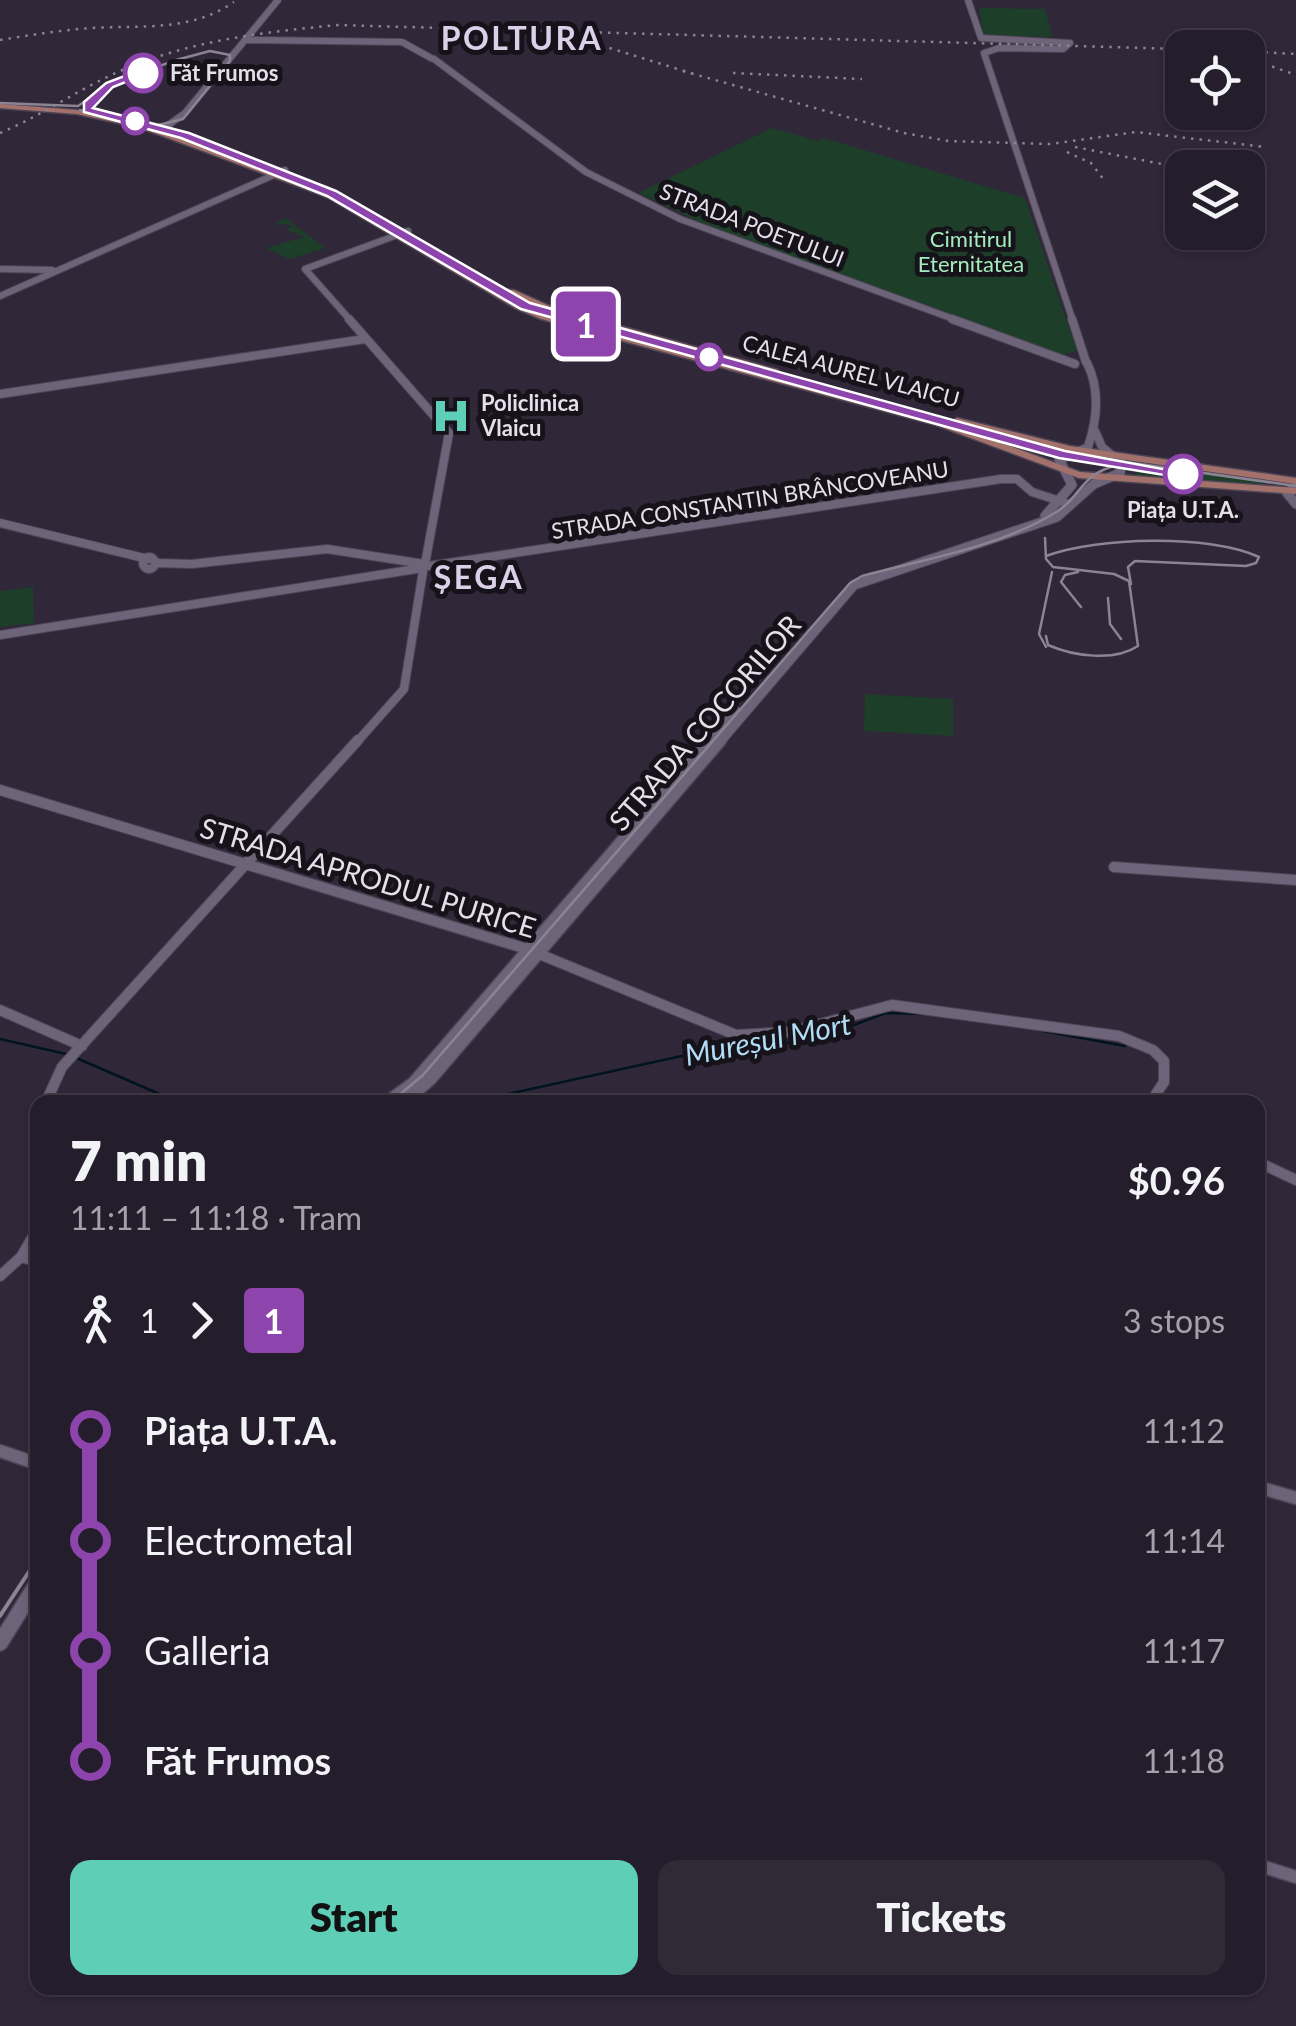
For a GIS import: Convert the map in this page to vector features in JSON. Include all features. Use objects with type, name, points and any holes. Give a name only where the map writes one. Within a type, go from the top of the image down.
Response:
[{"type":"main road","points":[[167,129],[185,114],[278,0]]},
{"type":"main road","name":"CALEA AUREL VLAICU","points":[[0,106],[88,114],[167,129],[347,194],[537,315],[940,423],[1063,470],[1110,478],[1294,487]]},
{"type":"main road","points":[[185,114],[185,124]]},
{"type":"main road","name":"CALEA AUREL VLAICU","points":[[167,129],[350,205],[536,304],[1080,451],[1294,487]]},
{"type":"main road","points":[[1068,504],[1072,484],[1060,458],[1080,451]]},
{"type":"main road","points":[[1110,478],[1123,468],[1113,456]]},
{"type":"main road","name":"STRADA COCORILOR","points":[[396,1095],[413,1083],[533,951],[854,584],[1058,517],[1094,484],[1110,478]]},
{"type":"main road","points":[[1294,487],[1296,504]]},
{"type":"main road","name":"STRADA COCORILOR","points":[[413,1095],[533,951]]},
{"type":"main road","points":[[0,1643],[30,1595]]},
{"type":"street","points":[[968,0],[982,38],[1059,39],[1070,44],[1060,50],[999,48],[984,53],[1081,361]]},
{"type":"street","name":"STRADA POETULUI","points":[[249,36],[278,40],[398,41],[443,66],[586,172],[666,212],[1058,358],[1081,361],[1092,372],[1094,431]]},
{"type":"street","points":[[0,296],[285,170]]},
{"type":"street","points":[[49,1095],[56,1076],[71,1058],[404,689],[449,433],[305,269],[404,233]]},
{"type":"street","points":[[0,269],[58,270]]},
{"type":"street","points":[[0,394],[365,339]]},
{"type":"street","points":[[1080,451],[1090,446],[1094,431]]},
{"type":"street","points":[[1094,431],[1102,447],[1113,456]]},
{"type":"street","name":"STRADA CONSTANTIN BRÂNCOVEANU","points":[[0,636],[1002,479],[1016,480],[1032,492],[1068,504]]},
{"type":"street","points":[[0,523],[148,558],[142,566],[344,550],[423,567]]},
{"type":"street","name":"STRADA APRODUL PURICE","points":[[0,790],[533,951],[716,1028],[744,1036],[812,1027],[874,1008],[906,1005],[1108,1034],[1142,1044],[1164,1061],[1164,1082],[1156,1095]]},
{"type":"street","points":[[1114,868],[1296,880]]},
{"type":"street","points":[[0,1010],[82,1046]]},
{"type":"street","points":[[1265,1165],[1296,1180]]},
{"type":"street","points":[[0,1276],[21,1257],[30,1242]]},
{"type":"street","points":[[21,1257],[30,1260]]},
{"type":"street","points":[[0,1451],[30,1461]]},
{"type":"street","points":[[1265,1488],[1296,1498]]},
{"type":"street","points":[[1265,1867],[1296,1877]]},
{"type":"green space","points":[[979,8],[1045,9],[1052,37],[984,35]]},
{"type":"green space","name":"Cimitirul Eternitatea","points":[[772,128],[819,141],[824,138],[1025,198],[1077,351],[1063,355],[708,226],[638,193]]},
{"type":"green space","points":[[285,218],[326,248],[289,259],[266,248],[304,237],[285,229],[292,227],[289,224],[273,225]]},
{"type":"green space","points":[[1138,462],[1263,478],[1262,485],[1134,478],[1138,469],[1195,477],[1197,474]]},
{"type":"green space","points":[[33,587],[34,623],[0,627],[0,591]]},
{"type":"green space","points":[[865,694],[953,699],[953,736],[864,731]]},
{"type":"waterway","name":"Mureșul Mort","points":[[503,1095],[709,1050],[783,1044],[832,1033],[886,1013],[921,1014]]},
{"type":"waterway","name":"Mureșul Mort","points":[[1043,1031],[1125,1046]]},
{"type":"waterway","name":"Mureșul Mort","points":[[0,1039],[66,1054]]},
{"type":"waterway","name":"Mureșul Mort","points":[[74,1057],[162,1095]]},
{"type":"tram line","points":[[0,103],[78,106],[111,84],[176,60],[210,51],[230,55],[230,61],[183,119],[158,125]]},
{"type":"tram line","name":"1","points":[[143,73],[109,85],[88,104],[88,110],[185,135],[332,193],[526,306],[1064,455],[1183,474]]},
{"type":"tram line","points":[[80,110],[178,132],[335,192],[536,308],[1075,455],[1296,486]]},
{"type":"tram line","points":[[399,1095],[423,1075],[850,583],[862,576],[984,544],[1031,526],[1063,507],[1096,474],[1119,465]]},
{"type":"tram line","points":[[1045,538],[1046,559],[1053,567],[1114,574],[1129,581],[1138,646],[1106,656],[1081,654],[1048,645],[1046,636]]},
{"type":"tram line","points":[[1046,556],[1093,545],[1153,541],[1212,544],[1259,557],[1256,563],[1246,566],[1135,561],[1128,567],[1131,584]]},
{"type":"tram line","points":[[1046,647],[1039,634],[1052,572]]},
{"type":"tram line","points":[[1078,572],[1065,575],[1061,582],[1081,607]]},
{"type":"tram line","points":[[1108,598],[1110,624],[1121,639]]},
{"type":"tram line","points":[[0,1616],[30,1570]]},
{"type":"railway","points":[[0,40],[80,29],[183,23],[234,2]]},
{"type":"railway","points":[[0,133],[144,61],[198,45],[338,25],[1165,49]]},
{"type":"railway","points":[[577,38],[694,74]]},
{"type":"railway","points":[[1265,52],[1296,54]]},
{"type":"railway","points":[[1265,64],[1296,75]]},
{"type":"railway","points":[[683,71],[694,74]]},
{"type":"railway","points":[[733,73],[862,79]]},
{"type":"railway","points":[[694,74],[904,133],[948,141],[1050,144],[1136,132],[1265,147]]},
{"type":"railway","points":[[1075,147],[1165,165]]},
{"type":"railway","points":[[1067,152],[1091,163],[1104,180]]},
{"type":"place","name":"Făt Frumos","points":[[143,73]]},
{"type":"place","name":"Policlinica Vlaicu","points":[[451,416]]},
{"type":"place","name":"Piața U.T.A.","points":[[1183,474]]},
{"type":"district","name":"POLTURA","points":[[522,39]]},
{"type":"district","name":"ȘEGA","points":[[479,578]]}]
